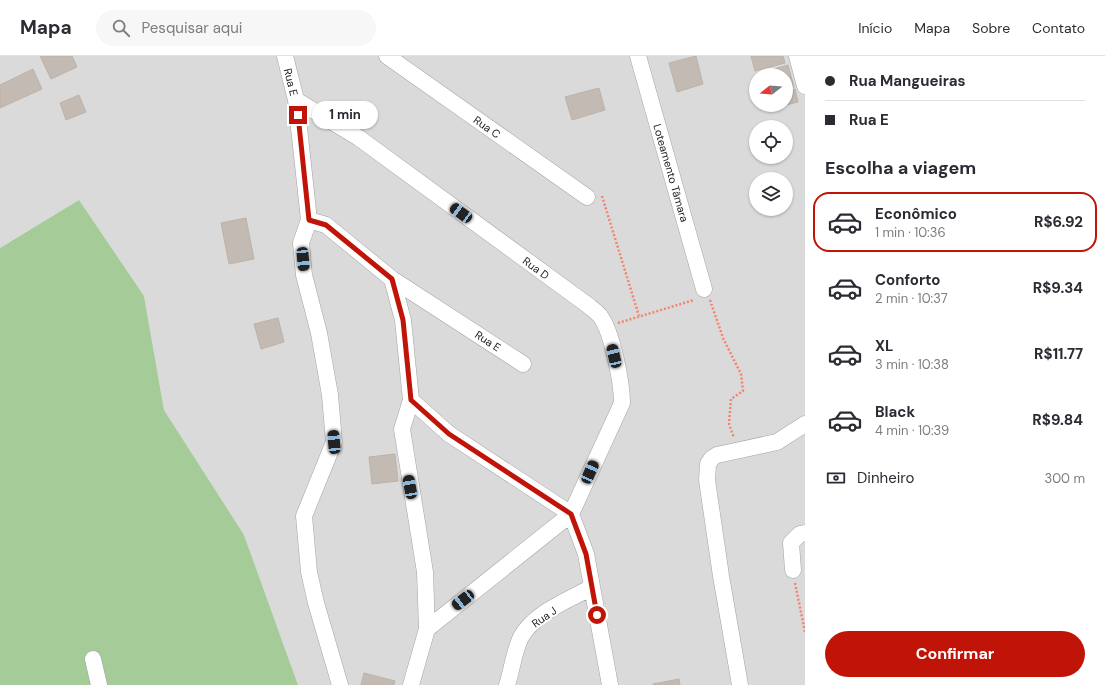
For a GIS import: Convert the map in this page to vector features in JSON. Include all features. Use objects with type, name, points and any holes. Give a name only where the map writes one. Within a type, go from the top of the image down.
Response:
[{"type":"street","name":"Rua E","points":[[285,56],[296,100],[309,220],[326,225],[392,279],[523,364]]},
{"type":"street","name":"Rua C","points":[[387,56],[587,197]]},
{"type":"street","name":"Loteamento Tâmara","points":[[638,56],[706,292]]},
{"type":"street","points":[[797,56],[805,86]]},
{"type":"street","name":"Rua D","points":[[296,100],[372,148],[600,316],[606,326],[621,387],[622,402],[571,514]]},
{"type":"street","points":[[309,220],[301,243],[304,275],[319,333],[330,395],[334,442],[304,516],[310,578],[316,604],[340,685]]},
{"type":"street","points":[[392,279],[403,320],[411,400],[402,429],[425,572],[427,629],[411,685]]},
{"type":"street","points":[[411,400],[449,434],[571,514],[586,554],[610,685]]},
{"type":"street","points":[[740,685],[721,576],[707,480],[708,464],[712,458],[724,452],[777,442],[805,424]]},
{"type":"street","points":[[427,629],[571,514]]},
{"type":"street","points":[[793,570],[791,543],[800,534],[805,533]]},
{"type":"street","name":"Rua J","points":[[507,685],[521,638],[527,629],[544,614],[592,587]]},
{"type":"street","points":[[93,659],[99,685]]},
{"type":"path","points":[[587,197],[601,191],[639,316]]},
{"type":"path","points":[[606,326],[706,292],[723,338],[740,374],[743,391],[731,399],[729,424],[738,450]]},
{"type":"path","points":[[793,570],[805,632]]},
{"type":"shaded area","points":[[0,56],[805,56],[805,685],[298,685],[244,535],[164,410],[144,296],[79,200],[0,248]]},
{"type":"green space","points":[[79,200],[144,296],[164,410],[244,535],[298,685],[0,685],[0,248]]},
{"type":"building","points":[[40,56],[72,56],[77,67],[51,79]]},
{"type":"building","points":[[696,56],[703,84],[677,92],[669,63]]},
{"type":"building","points":[[751,56],[783,56],[785,63],[766,68],[754,68]]},
{"type":"building","points":[[788,65],[789,68],[778,68]]},
{"type":"building","points":[[33,69],[42,89],[0,108],[0,85]]},
{"type":"building","points":[[599,88],[605,110],[572,120],[565,97]]},
{"type":"building","points":[[793,89],[795,89],[798,102],[793,103]]},
{"type":"building","points":[[79,95],[86,112],[66,120],[60,103]]},
{"type":"building","points":[[246,218],[254,259],[229,264],[221,223]]},
{"type":"building","points":[[278,318],[284,342],[261,349],[254,324]]},
{"type":"building","points":[[395,454],[398,481],[372,484],[369,457]]},
{"type":"building","points":[[364,673],[395,681],[394,685],[361,685]]},
{"type":"building","points":[[679,679],[680,685],[653,685],[653,684]]},
{"type":"route","points":[[298,115],[309,220],[326,225],[392,279],[403,320],[411,400],[449,434],[520,482],[571,514],[586,554],[597,615]]}]
